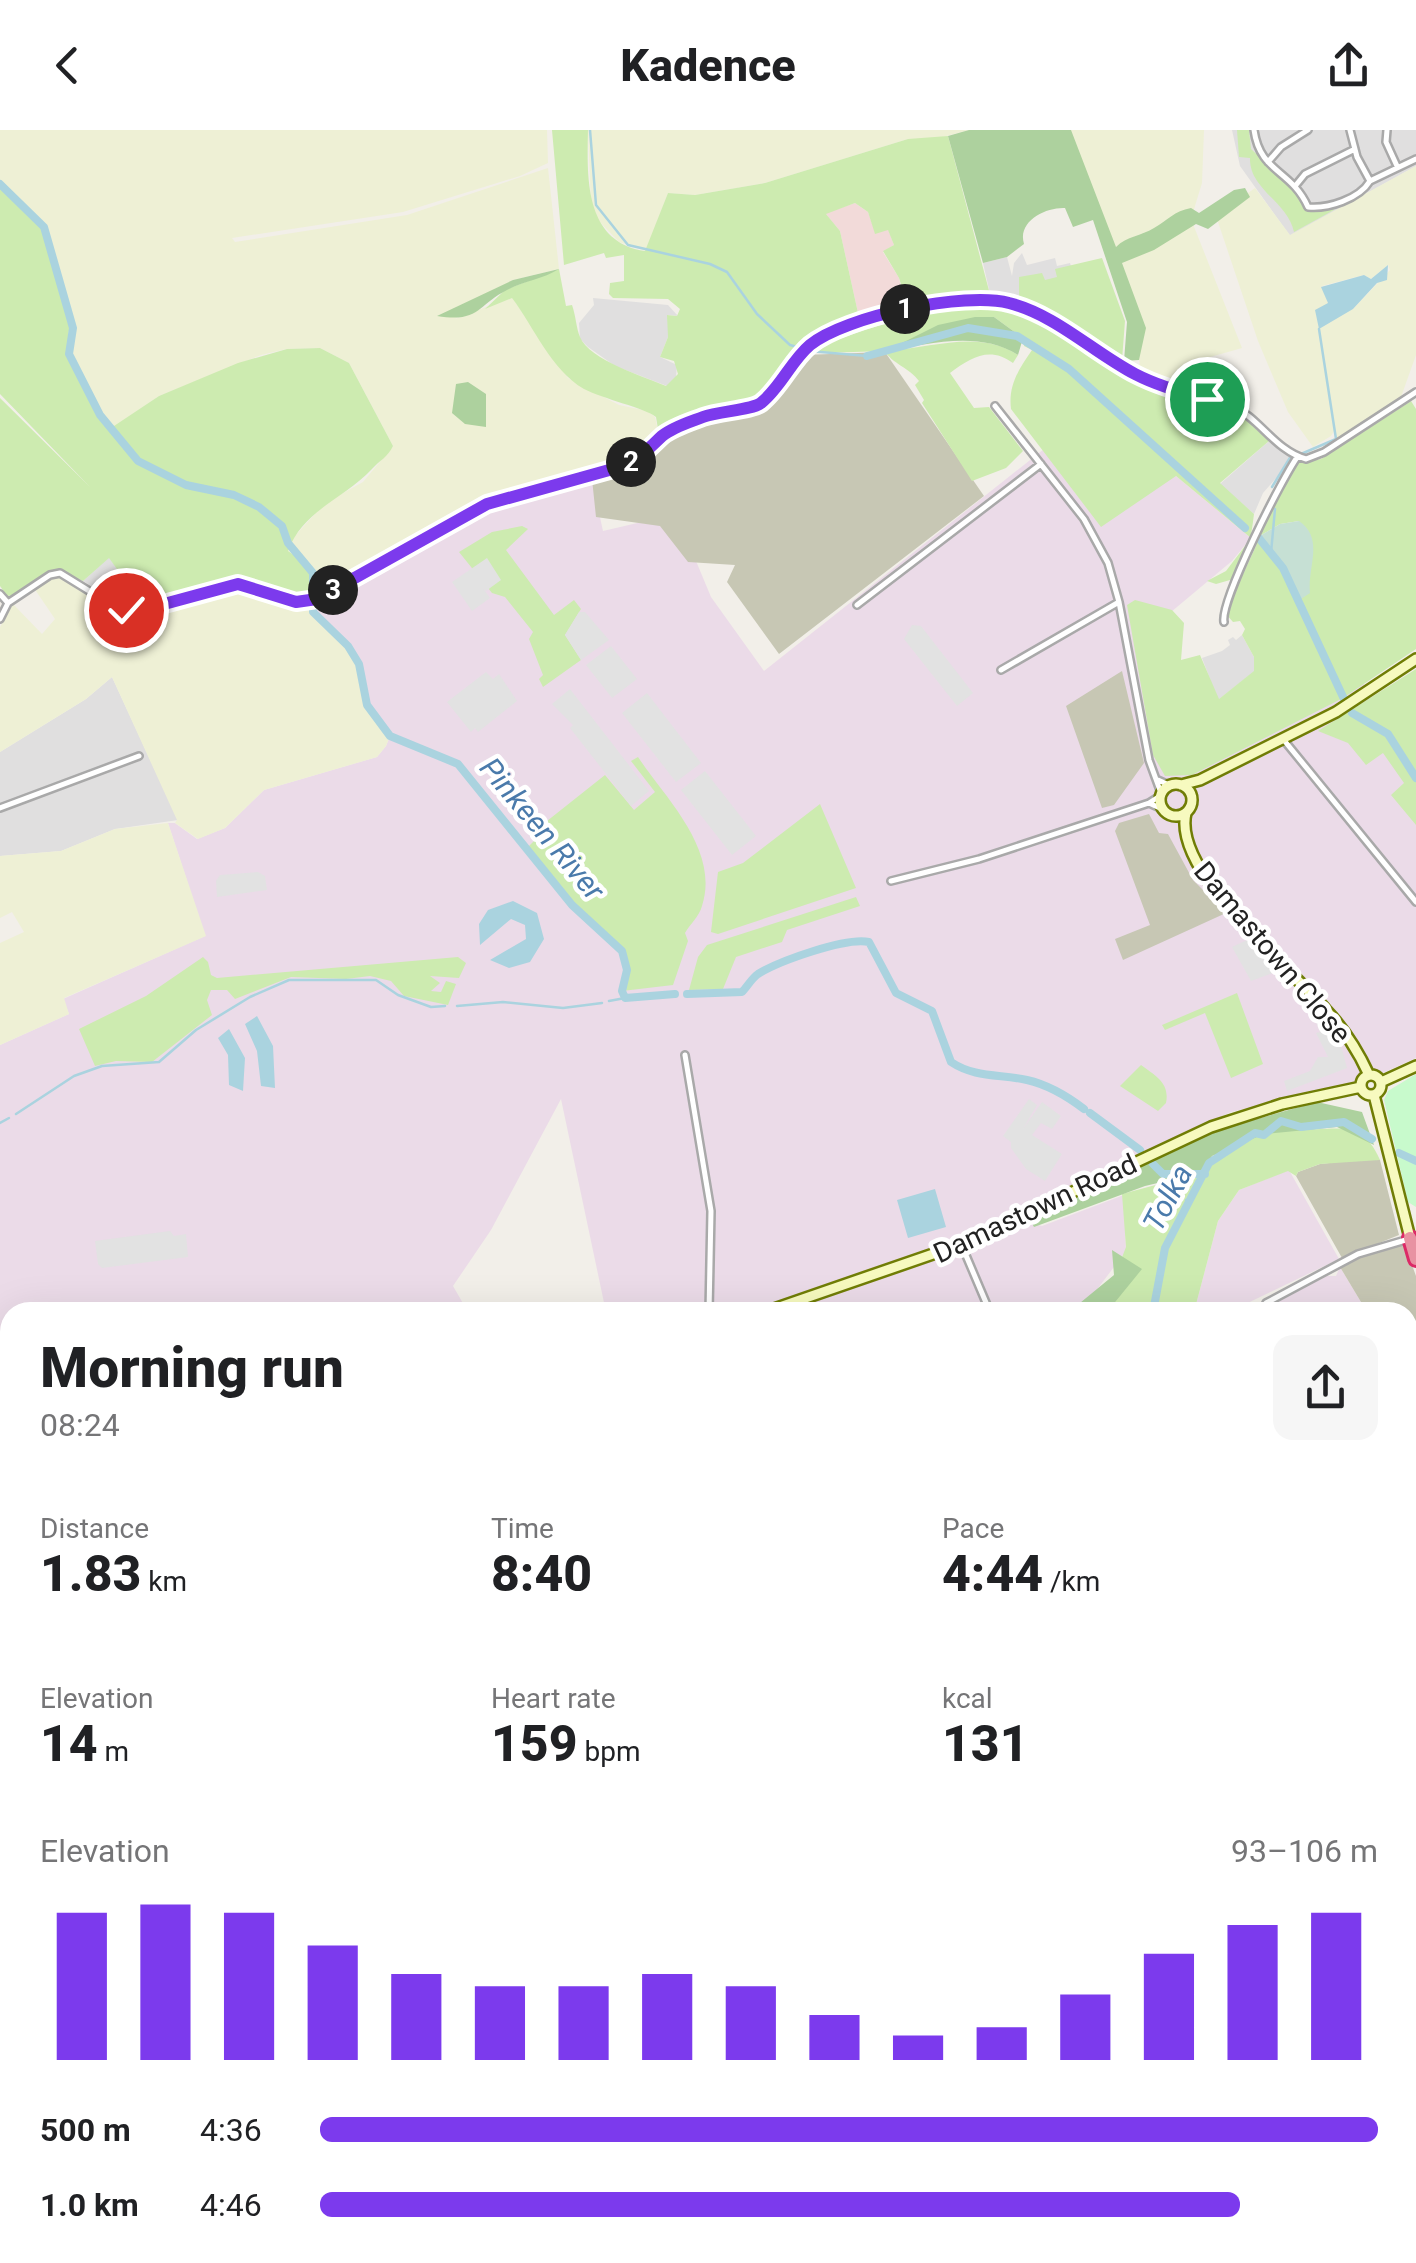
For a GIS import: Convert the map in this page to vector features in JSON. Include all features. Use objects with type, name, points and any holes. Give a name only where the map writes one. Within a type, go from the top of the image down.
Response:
[{"type":"highway","points":[[1410,1238],[1416,1259]]},
{"type":"street","points":[[1254,130],[1256,151],[1296,185],[1308,207],[1314,209],[1339,203],[1366,188],[1370,181],[1416,159]]},
{"type":"street","points":[[1268,162],[1278,150],[1308,130]]},
{"type":"street","points":[[1350,130],[1370,181]]},
{"type":"street","points":[[1387,130],[1386,142],[1397,166]]},
{"type":"street","points":[[1296,185],[1305,174],[1355,149]]},
{"type":"street","points":[[0,619],[8,603],[50,574],[60,572],[126,610],[142,610],[238,584],[296,602],[313,601],[487,504],[620,467],[638,460],[677,427],[723,409],[754,407],[764,401],[808,347],[841,330],[904,310],[981,299],[1003,301],[1042,316],[1146,380],[1232,406],[1298,456],[1311,459],[1416,392]]},
{"type":"street","points":[[996,406],[1092,531],[1108,563],[1150,760],[1163,791],[1162,808]]},
{"type":"street","points":[[1224,622],[1224,606],[1254,544],[1266,507],[1298,456]]},
{"type":"street","points":[[857,605],[1041,464]]},
{"type":"street","points":[[0,594],[8,603]]},
{"type":"street","points":[[1000,670],[1119,602]]},
{"type":"street","points":[[892,882],[979,859],[1149,804],[1163,791],[1200,780],[1362,697],[1416,659]]},
{"type":"street","points":[[1283,739],[1416,902]]},
{"type":"street","points":[[0,808],[140,756]]},
{"type":"street","points":[[1190,793],[1200,780]]},
{"type":"street","points":[[1149,804],[1172,816],[1186,812],[1192,804],[1190,793],[1181,785]]},
{"type":"street","name":"Damastown Close","points":[[1183,827],[1186,812]]},
{"type":"street","name":"Damastown Close","points":[[1172,816],[1183,827],[1192,855],[1210,883],[1331,1015],[1369,1075]]},
{"type":"street","points":[[685,1055],[711,1211],[709,1302]]},
{"type":"street","points":[[1268,1302],[1358,1254],[1410,1238],[1374,1095],[1381,1082],[1416,1066]]},
{"type":"street","points":[[1374,1095],[1366,1094],[1361,1087],[1369,1075],[1381,1082]]},
{"type":"street","name":"Damastown Road","points":[[794,1302],[962,1244],[1211,1127],[1271,1107],[1361,1087]]},
{"type":"street","points":[[1404,1216],[1416,1214]]},
{"type":"street","points":[[962,1244],[986,1302]]},
{"type":"shaded area","points":[[0,130],[547,130],[548,163],[520,176],[403,212],[232,238],[235,242],[407,215],[548,168],[559,269],[513,280],[455,319],[512,297],[568,378],[619,405],[648,411],[655,417],[659,435],[643,453],[617,466],[489,500],[321,593],[313,570],[287,550],[292,539],[325,503],[363,482],[393,446],[349,363],[320,348],[261,355],[159,396],[111,429],[67,348],[70,321],[64,289],[43,228],[0,187]]},
{"type":"shaded area","points":[[588,130],[969,130],[931,140],[908,139],[765,183],[695,195],[668,193],[646,251],[619,242],[598,220],[591,205]]},
{"type":"shaded area","points":[[1066,130],[1204,130],[1202,183],[1191,219],[1242,348],[1189,363],[1172,380],[1140,368],[1137,338]]},
{"type":"shaded area","points":[[1232,130],[1416,130],[1416,166],[1290,236],[1240,166]]},
{"type":"shaded area","points":[[1416,166],[1416,355],[1401,397],[1337,441],[1334,431],[1313,447],[1288,412],[1258,341],[1216,216],[1255,188],[1290,235]],"holes":[[[1388,265],[1390,270],[1353,309],[1328,303],[1322,286],[1364,275],[1371,279]]]},
{"type":"shaded area","points":[[855,203],[868,212],[873,226],[888,229],[894,245],[883,252],[899,278],[904,300],[899,302],[900,308],[860,322],[840,231],[825,213]]},
{"type":"shaded area","points":[[1022,253],[1027,265],[1055,258],[1057,266],[1070,263],[1078,287],[1069,327],[1019,302],[991,298],[983,263],[1007,257],[1012,276],[1014,263]]},
{"type":"shaded area","points":[[593,298],[668,305],[678,316],[668,315],[668,337],[660,357],[677,365],[676,377],[667,386],[615,366],[580,339],[579,323],[594,305]]},
{"type":"shaded area","points":[[885,352],[984,496],[779,654],[727,582],[735,565],[688,562],[660,526],[596,517],[592,479],[634,469],[678,434],[719,414],[758,414],[803,355]]},
{"type":"shaded area","points":[[1269,441],[1294,458],[1263,493],[1254,514],[1220,484]]},
{"type":"shaded area","points":[[1044,449],[1176,476],[1251,538],[1232,561],[1171,612],[1167,759],[1363,682],[1406,783],[1416,823],[1416,1058],[1383,1073],[1363,1075],[1352,1085],[1231,1112],[974,1230],[979,1242],[1025,1221],[1042,1226],[1124,1195],[1126,1251],[1088,1302],[604,1302],[561,1099],[491,1230],[453,1286],[462,1302],[0,1302],[0,1045],[69,1014],[63,999],[205,936],[168,823],[175,823],[197,839],[225,828],[264,790],[377,757],[386,746],[390,736],[367,705],[359,664],[348,646],[313,612],[349,586],[501,504],[552,490],[593,485],[603,531],[646,521],[661,523],[696,561],[711,597],[764,671]]},
{"type":"shaded area","points":[[1299,521],[1311,536],[1313,554],[1310,593],[1298,601],[1283,568],[1258,537],[1280,524]]},
{"type":"shaded area","points":[[109,557],[122,576],[137,585],[125,607],[83,581]]},
{"type":"shaded area","points":[[487,558],[501,580],[486,591],[483,588],[490,598],[472,611],[452,582]]},
{"type":"shaded area","points":[[55,575],[67,578],[120,612],[147,612],[241,588],[313,612],[348,646],[359,664],[367,705],[390,736],[386,746],[377,757],[264,790],[225,828],[198,839],[175,823],[177,820],[112,677],[86,699],[0,752],[0,627],[13,604],[42,634],[55,619],[36,591]]},
{"type":"shaded area","points":[[579,612],[585,612],[609,640],[581,660],[565,635]]},
{"type":"shaded area","points":[[912,625],[921,626],[973,693],[957,706],[904,639]]},
{"type":"shaded area","points":[[1242,635],[1254,657],[1255,671],[1218,700],[1202,658],[1222,651],[1230,645],[1228,640]]},
{"type":"shaded area","points":[[611,646],[637,679],[612,698],[586,665]]},
{"type":"shaded area","points":[[1122,671],[1144,763],[1114,805],[1102,808],[1066,706]]},
{"type":"shaded area","points":[[486,672],[493,679],[499,674],[517,701],[478,732],[475,728],[471,732],[447,702]]},
{"type":"shaded area","points":[[112,677],[178,820],[115,829],[61,851],[0,856],[0,752],[86,699]]},
{"type":"shaded area","points":[[570,689],[649,791],[631,806],[570,728],[573,725],[552,704]]},
{"type":"shaded area","points":[[647,693],[701,763],[676,782],[622,713]]},
{"type":"shaded area","points":[[705,771],[756,836],[732,855],[681,790]]},
{"type":"shaded area","points":[[1149,814],[1159,833],[1168,834],[1193,880],[1226,913],[1123,960],[1115,939],[1150,925],[1115,831],[1119,823]]},
{"type":"shaded area","points":[[168,823],[206,936],[64,998],[69,1014],[0,1045],[0,943],[24,932],[12,912],[0,918],[0,856],[61,851],[115,829]]},
{"type":"shaded area","points":[[258,872],[265,876],[267,890],[217,897],[216,881],[220,875]]},
{"type":"shaded area","points":[[1247,940],[1277,969],[1273,973],[1251,981],[1232,947]]},
{"type":"shaded area","points":[[1321,1017],[1329,1037],[1342,1049],[1347,1068],[1287,1091],[1284,1081],[1310,1071],[1318,1057],[1328,1057],[1316,1033],[1320,1032],[1315,1019]]},
{"type":"shaded area","points":[[1029,1099],[1037,1105],[1023,1129],[1042,1102],[1061,1116],[1052,1129],[1041,1123],[1032,1135],[1062,1154],[1045,1181],[1026,1169],[1011,1142],[1003,1136]]},
{"type":"shaded area","points":[[1380,1160],[1399,1235],[1342,1258],[1296,1176],[1320,1164]]},
{"type":"shaded area","points":[[1289,1170],[1339,1259],[1250,1302],[1197,1302],[1218,1221],[1239,1190]]},
{"type":"shaded area","points":[[170,1231],[174,1236],[186,1234],[188,1257],[102,1268],[98,1264],[95,1241]]},
{"type":"shaded area","points":[[1404,1243],[1416,1276],[1416,1302],[1361,1302],[1340,1267],[1359,1256]]},
{"type":"shaded area","points":[[1340,1267],[1361,1302],[1278,1302],[1327,1276],[1336,1276]]},
{"type":"green space","points":[[552,130],[588,130],[590,187],[600,221],[610,235],[625,245],[645,251],[668,193],[695,195],[765,183],[908,139],[948,136],[991,298],[908,307],[899,278],[883,251],[894,245],[888,230],[875,234],[868,212],[855,203],[826,214],[840,231],[860,322],[816,341],[795,357],[763,400],[754,406],[728,403],[659,435],[656,417],[592,393],[572,381],[553,360],[512,298],[485,309],[505,290],[559,269],[566,306],[572,305],[579,333],[594,353],[666,386],[678,374],[674,361],[660,357],[668,337],[667,315],[677,316],[680,309],[668,299],[613,298],[609,294],[610,283],[624,281],[624,255],[606,258],[604,253],[564,265]]},
{"type":"green space","points":[[969,130],[1071,130],[1116,247],[1180,211],[1191,208],[1199,213],[1234,190],[1245,188],[1250,197],[1208,229],[1196,224],[1154,250],[1122,263],[1146,328],[1139,360],[1124,361],[1127,322],[1093,220],[1073,227],[1065,208],[1042,213],[1029,222],[1024,244],[1007,257],[983,263],[948,136]]},
{"type":"green space","points":[[1237,130],[1249,130],[1251,149],[1296,190],[1306,211],[1335,206],[1334,210],[1294,232],[1284,212],[1256,178],[1250,158],[1239,157]]},
{"type":"green space","points":[[0,187],[43,228],[70,321],[67,348],[86,392],[111,428],[159,396],[238,363],[287,349],[320,348],[349,363],[393,446],[361,479],[314,515],[295,537],[288,551],[312,573],[306,600],[239,580],[153,604],[125,607],[137,585],[122,576],[109,558],[83,581],[56,569],[17,595],[7,596],[0,586],[0,398],[90,487],[0,394]]},
{"type":"green space","points":[[1102,258],[1125,321],[1122,360],[1019,302],[1019,277],[1042,273],[1045,280],[1057,277],[1055,269]]},
{"type":"green space","points":[[559,269],[507,290],[470,315],[437,316],[513,280]]},
{"type":"green space","points":[[996,304],[1030,312],[1132,375],[1194,399],[1233,408],[1269,441],[1220,483],[1254,514],[1250,538],[1176,476],[1101,527],[1011,409],[1013,385],[1032,350],[1024,346],[1023,338],[994,317],[891,350],[972,341],[1003,347],[1018,355],[1013,363],[988,354],[965,362],[950,373],[974,408],[989,407],[1023,451],[1006,468],[972,481],[922,403],[915,385],[919,381],[885,351],[821,353],[812,349],[925,313]]},
{"type":"green space","points":[[994,317],[1023,338],[1018,355],[1003,347],[970,341],[886,351],[938,325]]},
{"type":"green space","points":[[468,382],[486,394],[486,427],[465,424],[452,413],[456,384]]},
{"type":"green space","points":[[1411,401],[1416,409],[1416,649],[1343,698],[1192,775],[1165,776],[1153,755],[1127,605],[1135,600],[1172,610],[1184,623],[1181,660],[1200,655],[1219,699],[1254,671],[1254,657],[1242,635],[1245,629],[1240,621],[1233,622],[1225,613],[1259,538],[1283,568],[1297,601],[1299,521],[1280,524],[1259,536],[1268,507],[1290,472],[1299,463],[1321,459]]},
{"type":"green space","points":[[522,526],[528,529],[506,550],[554,615],[574,600],[581,609],[565,635],[581,660],[543,687],[539,679],[543,675],[529,639],[533,632],[505,597],[492,593],[459,552],[492,532]]},
{"type":"green space","points":[[1250,539],[1237,578],[1216,584],[1207,581],[1226,571]]},
{"type":"green space","points":[[1416,669],[1416,825],[1391,795],[1404,783],[1383,753],[1366,765],[1348,743],[1318,731]]},
{"type":"green space","points":[[638,757],[687,826],[704,865],[706,885],[701,910],[685,933],[688,941],[673,985],[622,991],[627,970],[622,951],[572,905],[525,850],[544,831],[542,825],[605,775],[634,810],[655,792],[631,761]]},
{"type":"green space","points":[[820,804],[856,888],[718,934],[711,932],[718,872],[743,863]]},
{"type":"green space","points":[[856,897],[860,906],[787,930],[782,942],[736,957],[723,989],[689,990],[698,957],[707,945]]},
{"type":"green space","points":[[203,957],[211,975],[217,978],[458,957],[466,963],[459,978],[430,976],[440,983],[431,991],[441,992],[446,981],[456,984],[448,1005],[404,996],[391,981],[370,976],[291,977],[235,999],[227,990],[211,990],[207,1000],[212,1015],[152,1062],[116,1061],[95,1066],[79,1029],[146,996]]},
{"type":"green space","points":[[1237,993],[1263,1064],[1231,1078],[1205,1013],[1165,1030],[1162,1025]]},
{"type":"green space","points":[[1141,1065],[1166,1090],[1166,1103],[1158,1111],[1120,1086]]},
{"type":"green space","points":[[1416,1074],[1416,1207],[1408,1202],[1384,1100],[1388,1091]]},
{"type":"green space","points":[[1317,1102],[1362,1112],[1374,1145],[1337,1127],[1264,1134],[1212,1156],[1204,1172],[1145,1186],[1034,1227],[1029,1218],[1221,1129]]},
{"type":"green space","points":[[1291,1125],[1351,1130],[1371,1144],[1380,1160],[1320,1164],[1296,1176],[1288,1171],[1239,1190],[1218,1221],[1197,1302],[1156,1302],[1167,1248],[1212,1162],[1255,1134]]},
{"type":"green space","points":[[1204,1172],[1162,1249],[1161,1275],[1153,1302],[1101,1302],[1126,1247],[1122,1194]]},
{"type":"green space","points":[[1112,1250],[1142,1269],[1115,1302],[1081,1302],[1114,1275]]},
{"type":"water","points":[[1388,265],[1387,280],[1377,283],[1353,309],[1319,329],[1315,310],[1328,303],[1321,287],[1364,275],[1371,279]]},
{"type":"water","points":[[513,901],[537,913],[544,939],[530,962],[509,968],[490,960],[526,939],[525,925],[511,919],[480,945],[479,924],[488,910]]},
{"type":"water","points":[[257,1016],[273,1046],[275,1088],[261,1086],[257,1051],[245,1024]]},
{"type":"water","points":[[229,1029],[245,1058],[243,1091],[229,1085],[228,1055],[218,1038]]},
{"type":"water","points":[[935,1189],[946,1227],[908,1238],[897,1200]]},
{"type":"waterway","name":"Pinkeen River","points":[[590,130],[596,205],[628,245],[710,264],[727,272],[757,314],[790,345],[801,348]]},
{"type":"waterway","name":"Pinkeen River","points":[[0,184],[44,227],[73,328],[69,354],[100,415],[138,461],[186,485],[234,495],[259,507],[282,526],[288,543],[313,573],[313,612],[348,646],[359,664],[367,705],[390,736],[458,764],[572,905],[622,951],[627,970],[622,991],[625,998],[675,994]]},
{"type":"waterway","name":"Pinkeen River","points":[[867,356],[968,328],[1017,336],[1069,369],[1245,528]]},
{"type":"waterway","points":[[1301,454],[1336,439],[1319,329]]},
{"type":"waterway","name":"Pinkeen River","points":[[809,351],[867,356]]},
{"type":"waterway","points":[[1272,487],[1291,456]]},
{"type":"waterway","points":[[1271,553],[1275,509]]},
{"type":"waterway","name":"Pinkeen River","points":[[1258,537],[1283,568],[1344,699]]},
{"type":"waterway","name":"Pinkeen River","points":[[1352,713],[1388,734],[1416,778]]},
{"type":"waterway","name":"Pinkeen River","points":[[687,994],[742,992],[758,974],[781,963],[829,946],[869,942],[896,993],[932,1011],[951,1062],[978,1073],[1043,1085],[1084,1109]]},
{"type":"waterway","points":[[16,1114],[74,1076],[102,1066],[159,1062],[196,1030],[250,997],[289,980],[376,980],[398,995],[431,1007],[445,1006]]},
{"type":"waterway","points":[[609,1001],[625,998]]},
{"type":"waterway","points":[[457,1006],[503,1002],[563,1008],[602,1003]]},
{"type":"waterway","name":"Pinkeen River","points":[[1090,1113],[1140,1150]]},
{"type":"waterway","points":[[0,1123],[9,1118]]},
{"type":"waterway","name":"Tolka","points":[[1155,1302],[1165,1248],[1209,1163],[1255,1133],[1264,1135],[1281,1121],[1301,1127],[1344,1122],[1372,1139]]},
{"type":"waterway","name":"Tolka","points":[[1399,1153],[1416,1161]]},
{"type":"waterway","name":"Pinkeen River","points":[[1153,1164],[1163,1174],[1205,1174]]},
{"type":"waterway","name":"Tolka","points":[[1186,1200],[1190,1201]]},
{"type":"route","points":[[126,610],[142,610],[238,584],[296,602],[317,599],[487,504],[620,467],[638,460],[677,427],[723,409],[754,407],[764,401],[791,363],[816,340],[862,322],[923,306],[981,299],[1016,305],[1090,344],[1146,380],[1207,399]]}]
